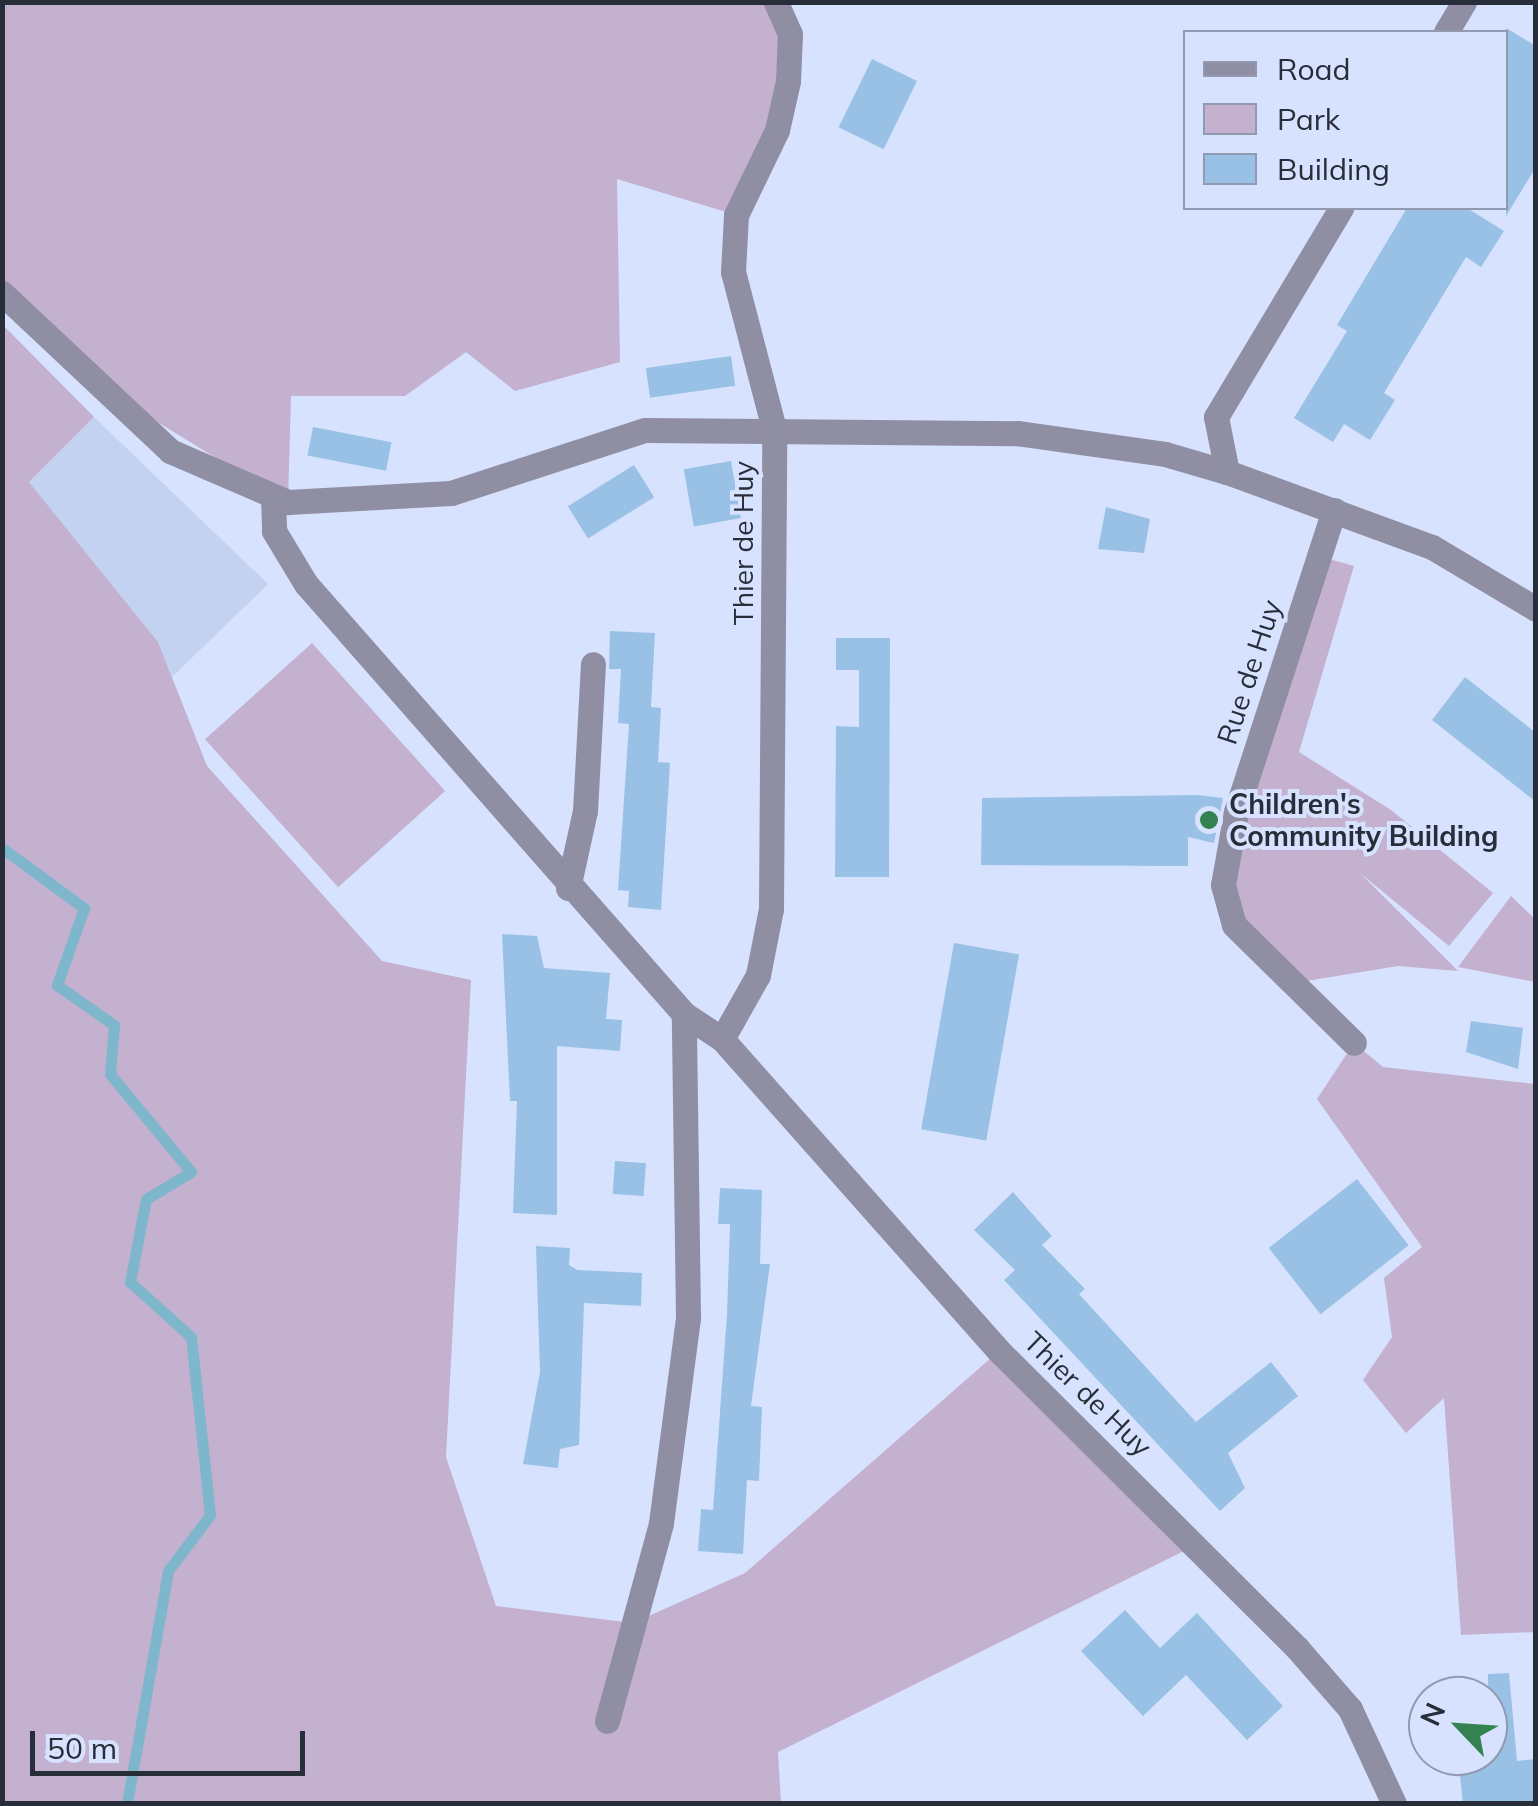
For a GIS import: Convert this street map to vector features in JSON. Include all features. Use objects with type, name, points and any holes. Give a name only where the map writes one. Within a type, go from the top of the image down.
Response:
[{"type":"street","points":[[776,2],[790,34],[788,81],[777,130],[736,214],[733,272],[774,429],[1017,433],[1150,451],[1227,472],[1432,546],[1536,610]]},
{"type":"street","points":[[1447,30],[1464,2]]},
{"type":"street","points":[[1227,472],[1216,417],[1340,210]]},
{"type":"street","name":"Thier de Huy","points":[[2,293],[170,451],[273,498],[451,494],[645,430],[774,429],[771,909],[758,975],[722,1039]]},
{"type":"street","name":"Thier de Huy","points":[[273,498],[274,532],[289,562],[502,804],[568,888],[684,1014],[722,1039],[999,1351],[1200,1543],[1308,1660],[1350,1709],[1394,1804]]},
{"type":"street","name":"Rue de Huy","points":[[1334,510],[1236,812],[1223,885],[1234,926],[1354,1042]]},
{"type":"street","points":[[568,888],[585,811],[593,664]]},
{"type":"street","points":[[607,1722],[661,1524],[688,1317],[684,1014]]},
{"type":"shaded area","points":[[94,417],[268,584],[172,677],[158,642],[29,482]]},
{"type":"green space","points":[[776,2],[790,34],[777,130],[736,215],[617,179],[620,362],[515,391],[466,352],[405,396],[291,396],[288,502],[107,391],[3,293],[2,3]]},
{"type":"green space","points":[[2,324],[94,417],[29,482],[158,642],[207,766],[382,961],[471,980],[446,1457],[496,1606],[633,1623],[745,1573],[999,1351],[1200,1543],[778,1752],[781,1803],[3,1803]]},
{"type":"green space","points":[[1318,556],[1354,566],[1299,752],[1391,810],[1493,893],[1449,946],[1360,873],[1458,971],[1398,966],[1294,983],[1234,925],[1236,812]]},
{"type":"green space","points":[[312,643],[445,791],[338,887],[205,739]]},
{"type":"green space","points":[[1511,896],[1535,919],[1535,982],[1458,967]]},
{"type":"green space","points":[[1354,1043],[1383,1067],[1535,1084],[1535,1632],[1461,1635],[1444,1398],[1406,1433],[1363,1380],[1392,1337],[1384,1278],[1422,1247],[1317,1099]]},
{"type":"building","points":[[1506,28],[1536,46],[1536,167],[1506,216],[1508,30]]},
{"type":"building","points":[[872,59],[917,81],[884,149],[839,127]]},
{"type":"building","points":[[1406,210],[1470,210],[1504,231],[1481,267],[1466,257],[1384,393],[1395,400],[1370,440],[1344,424],[1333,442],[1294,418],[1347,331],[1337,325]]},
{"type":"building","points":[[731,356],[735,386],[650,398],[646,368]]},
{"type":"building","points":[[313,427],[392,442],[386,471],[307,455]]},
{"type":"building","points":[[731,461],[741,518],[694,526],[684,469]]},
{"type":"building","points":[[634,465],[654,497],[588,539],[568,506]]},
{"type":"building","points":[[1106,507],[1150,519],[1144,553],[1098,549]]},
{"type":"building","points":[[610,631],[655,633],[651,707],[661,708],[658,762],[670,763],[661,910],[628,907],[629,891],[618,890],[629,724],[618,723],[621,669],[609,669]]},
{"type":"building","points":[[836,638],[890,638],[889,877],[835,877],[836,726],[859,727],[859,670],[836,670]]},
{"type":"building","points":[[1465,677],[1536,733],[1536,802],[1432,720]]},
{"type":"building","points":[[982,798],[1223,798],[1214,843],[1188,837],[1188,866],[981,865]]},
{"type":"building","points":[[502,934],[537,936],[544,968],[610,973],[606,1019],[622,1020],[620,1051],[557,1046],[557,1215],[513,1213],[517,1101],[510,1101]]},
{"type":"building","points":[[954,943],[1019,954],[986,1141],[921,1129]]},
{"type":"building","points":[[1471,1021],[1523,1028],[1518,1069],[1466,1052]]},
{"type":"building","points":[[615,1161],[646,1163],[644,1196],[613,1194]]},
{"type":"building","points":[[1357,1179],[1409,1245],[1320,1314],[1269,1248]]},
{"type":"building","points":[[720,1188],[762,1190],[760,1264],[770,1264],[751,1406],[762,1407],[759,1481],[747,1480],[743,1554],[698,1551],[701,1509],[713,1510],[727,1314],[730,1224],[718,1224]]},
{"type":"building","points":[[1013,1192],[1052,1236],[1042,1245],[1085,1289],[1079,1294],[1196,1422],[1271,1362],[1298,1396],[1228,1453],[1245,1488],[1220,1511],[1004,1280],[1015,1270],[974,1230]]},
{"type":"building","points":[[536,1246],[570,1248],[569,1265],[577,1270],[642,1273],[641,1306],[584,1303],[579,1445],[560,1449],[558,1468],[523,1464],[540,1372]]},
{"type":"building","points":[[1125,1610],[1160,1648],[1197,1613],[1283,1706],[1247,1740],[1186,1675],[1143,1716],[1081,1651]]},
{"type":"building","points":[[1509,1673],[1517,1761],[1536,1759],[1536,1804],[1463,1804],[1460,1776],[1508,1776],[1508,1676],[1488,1674]]},
{"type":"waterway","points":[[2,848],[84,908],[57,985],[114,1025],[110,1074],[191,1172],[146,1199],[130,1282],[191,1337],[210,1515],[168,1571],[127,1804]]},
{"type":"place","name":"Children's Community Building","points":[[1209,820]]}]
